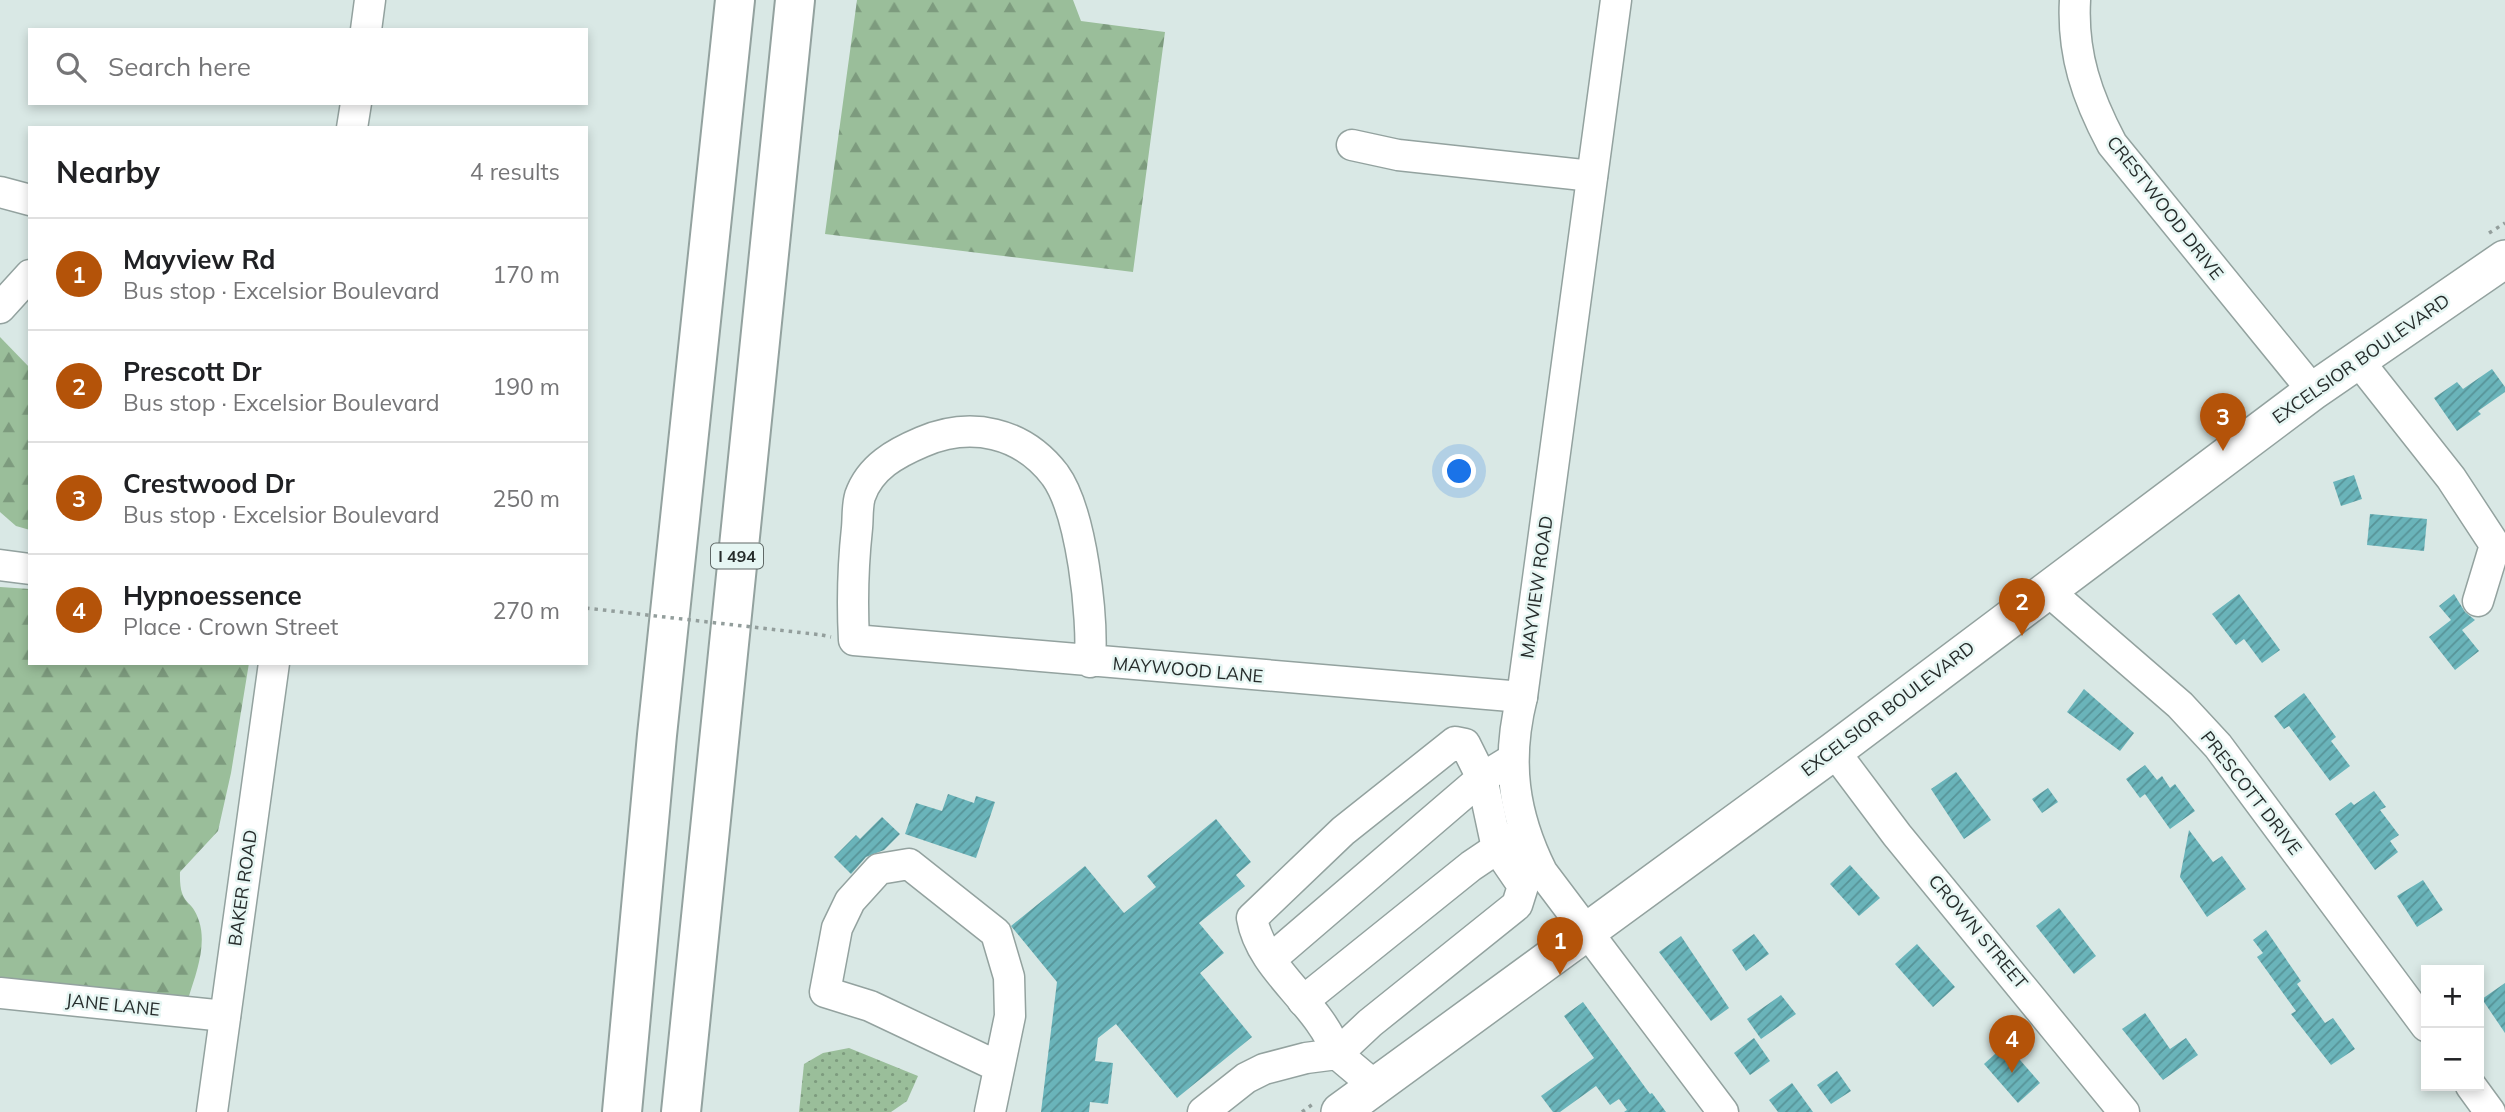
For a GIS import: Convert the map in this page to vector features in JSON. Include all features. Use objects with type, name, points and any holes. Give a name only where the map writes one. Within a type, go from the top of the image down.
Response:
[{"type":"highway","points":[[622,1112],[657,735],[735,0]]},
{"type":"highway","name":"I 494","points":[[681,1112],[795,0]]},
{"type":"main road","name":"EXCELSIOR BOULEVARD","points":[[1340,1112],[1834,751],[2046,589],[2313,391],[2505,259]]},
{"type":"street","points":[[366,28],[370,0]]},
{"type":"street","name":"MAYVIEW ROAD","points":[[1616,0],[1513,759],[1523,831],[1542,872],[1723,1112]]},
{"type":"street","name":"CRESTWOOD DRIVE","points":[[2075,0],[2078,65],[2091,106],[2112,144],[2313,391]]},
{"type":"street","points":[[352,126],[356,105]]},
{"type":"street","points":[[1352,145],[1398,155],[1592,176]]},
{"type":"street","points":[[0,192],[28,199]]},
{"type":"street","points":[[0,308],[28,277]]},
{"type":"street","points":[[2357,359],[2451,478],[2495,545],[2478,601]]},
{"type":"street","name":"MAYWOOD LANE","points":[[1090,662],[1092,626],[1073,516],[1055,476],[1029,450],[998,433],[977,430],[953,432],[926,440],[883,463],[869,478],[859,498],[852,608],[854,640],[1090,662],[1522,697]]},
{"type":"street","points":[[0,565],[28,569]]},
{"type":"street","name":"PRESCOTT DRIVE","points":[[2046,589],[2180,705],[2218,746],[2421,1019]]},
{"type":"street","name":"BAKER ROAD","points":[[212,1112],[274,665]]},
{"type":"street","points":[[1203,1112],[1246,1078],[1264,1069],[1306,1058],[1337,1054],[1370,1023],[1517,905],[1523,886],[1497,848],[1482,778],[1465,744],[1455,742],[1342,831],[1252,918],[1256,938],[1331,1038],[1337,1054],[1375,1086]]},
{"type":"street","name":"CROWN STREET","points":[[1834,751],[1897,835],[2124,1112]]},
{"type":"street","points":[[1271,959],[1482,778],[1513,759]]},
{"type":"street","points":[[1303,1001],[1497,848],[1523,831]]},
{"type":"street","points":[[990,1112],[1010,1016],[1009,977],[996,933],[909,864],[879,869],[850,901],[837,928],[825,992],[870,1006],[999,1067]]},
{"type":"street","name":"JANE LANE","points":[[0,993],[226,1016]]},
{"type":"street","points":[[2475,1091],[2490,1112]]},
{"type":"path","points":[[588,608],[822,635]]},
{"type":"green space","points":[[857,0],[1073,0],[1081,21],[1165,32],[1133,272],[825,234]]},
{"type":"green space","points":[[0,337],[28,366],[28,529],[16,526],[0,512]]},
{"type":"green space","points":[[0,587],[28,589],[28,665],[249,665],[231,773],[218,831],[180,872],[182,891],[196,913],[202,940],[200,959],[189,996],[156,1009],[0,993]]},
{"type":"green space","points":[[849,1048],[918,1076],[907,1101],[891,1112],[799,1112],[804,1064],[823,1053]]},
{"type":"building","points":[[2492,369],[2505,387],[2505,392],[2478,411],[2481,414],[2457,431],[2434,398],[2457,382],[2463,389]]},
{"type":"building","points":[[2354,475],[2362,499],[2341,506],[2333,482]]},
{"type":"building","points":[[2370,514],[2427,519],[2424,551],[2367,545]]},
{"type":"building","points":[[2239,594],[2280,650],[2262,663],[2244,639],[2236,645],[2212,614]]},
{"type":"building","points":[[2454,594],[2465,612],[2475,620],[2462,630],[2479,651],[2455,670],[2429,637],[2451,620],[2439,606]]},
{"type":"building","points":[[2084,689],[2134,733],[2120,751],[2067,712]]},
{"type":"building","points":[[2304,693],[2336,737],[2331,741],[2350,766],[2330,781],[2289,726],[2284,729],[2274,716]]},
{"type":"building","points":[[2145,765],[2157,780],[2162,776],[2170,788],[2175,784],[2195,811],[2170,829],[2145,794],[2140,798],[2126,779]]},
{"type":"building","points":[[1956,772],[1991,820],[1964,839],[1931,789]]},
{"type":"building","points":[[2048,788],[2058,802],[2042,813],[2032,799]]},
{"type":"building","points":[[2374,791],[2386,807],[2380,810],[2399,835],[2390,841],[2398,852],[2375,870],[2335,814],[2351,802],[2354,805]]},
{"type":"building","points":[[948,794],[974,803],[976,796],[995,802],[976,858],[905,834],[916,803],[942,811]]},
{"type":"building","points":[[882,817],[900,834],[884,850],[866,857],[851,874],[834,857],[856,835],[860,839]]},
{"type":"building","points":[[1216,819],[1251,862],[1236,875],[1245,886],[1199,923],[1224,953],[1200,973],[1252,1037],[1177,1098],[1116,1024],[1098,1038],[1095,1061],[1113,1063],[1108,1104],[1090,1102],[1089,1112],[1041,1112],[1057,982],[1011,926],[1085,866],[1124,913],[1156,887],[1147,876]]},
{"type":"building","points":[[2189,830],[2213,862],[2222,856],[2246,889],[2207,917],[2180,877]]},
{"type":"building","points":[[1850,865],[1880,898],[1859,916],[1830,884]]},
{"type":"building","points":[[2423,880],[2443,910],[2417,927],[2397,896]]},
{"type":"building","points":[[2059,908],[2096,956],[2074,974],[2036,926]]},
{"type":"building","points":[[2266,930],[2301,981],[2297,984],[2325,1023],[2333,1018],[2355,1049],[2331,1065],[2291,1014],[2296,1011],[2257,957],[2263,953],[2253,940]]},
{"type":"building","points":[[1754,934],[1769,954],[1746,971],[1732,950]]},
{"type":"building","points":[[1681,936],[1729,1008],[1711,1021],[1659,952]]},
{"type":"building","points":[[1917,944],[1955,987],[1933,1007],[1895,964]]},
{"type":"building","points":[[2505,983],[2505,1033],[2484,1002],[2484,998]]},
{"type":"building","points":[[1781,995],[1796,1014],[1761,1039],[1747,1019]]},
{"type":"building","points":[[1583,1002],[1666,1112],[1624,1112],[1627,1110],[1619,1099],[1610,1105],[1596,1086],[1560,1112],[1553,1112],[1541,1096],[1594,1058],[1564,1016]]},
{"type":"building","points":[[2145,1013],[2170,1049],[2186,1038],[2198,1055],[2163,1080],[2122,1029]]},
{"type":"building","points":[[1754,1038],[1770,1061],[1750,1075],[1734,1053]]},
{"type":"building","points":[[2006,1044],[2040,1083],[2018,1103],[1984,1064]]},
{"type":"building","points":[[1837,1071],[1851,1091],[1831,1104],[1817,1085]]},
{"type":"building","points":[[1792,1083],[1813,1112],[1778,1112],[1769,1100]]},
{"type":"place","name":"Crestwood Dr","points":[[2223,451]]},
{"type":"place","name":"Prescott Dr","points":[[2022,636]]},
{"type":"place","name":"Mayview Rd","points":[[1560,975]]},
{"type":"place","name":"Hypnoessence","points":[[2012,1073]]}]
